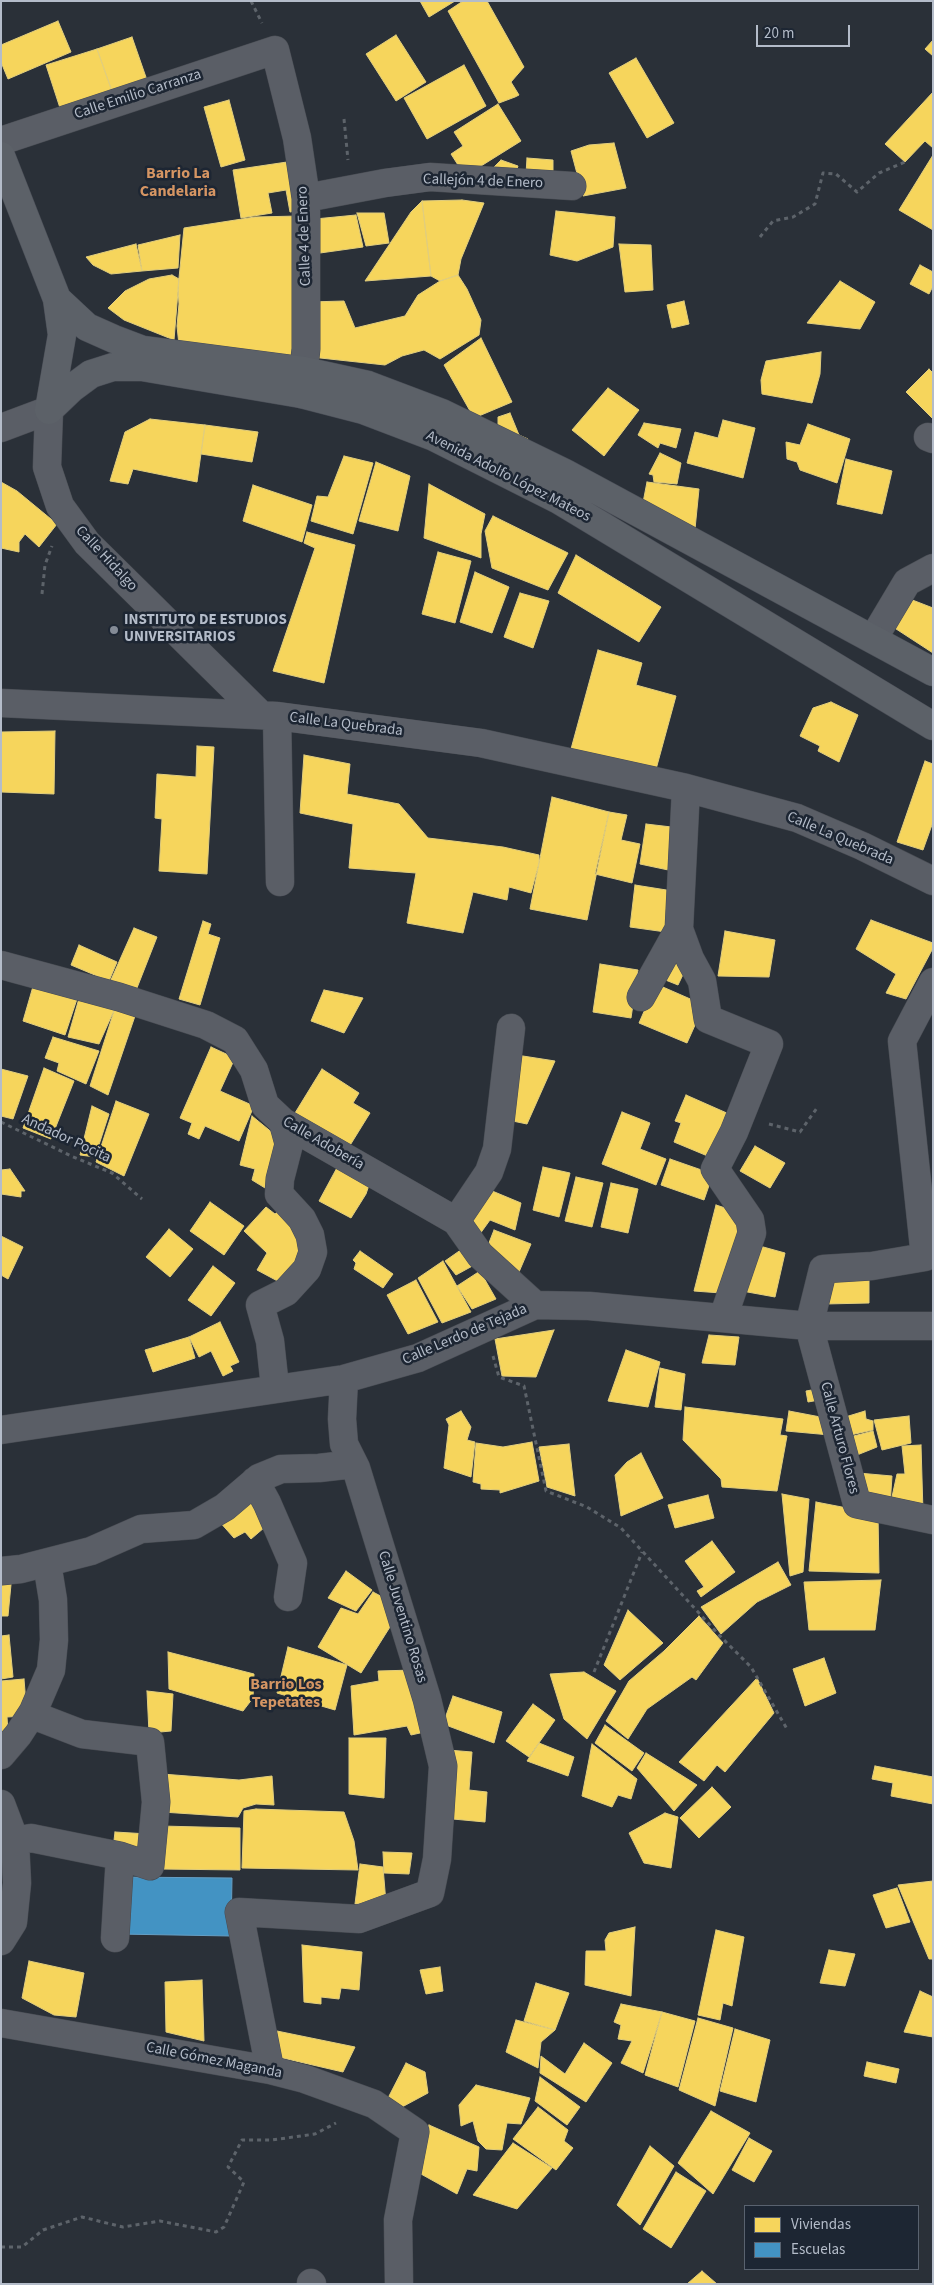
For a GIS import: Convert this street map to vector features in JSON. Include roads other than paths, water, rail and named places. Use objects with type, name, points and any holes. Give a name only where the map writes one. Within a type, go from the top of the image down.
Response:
[{"type":"main road","points":[[1,156],[57,299],[62,335],[49,410]]},
{"type":"main road","name":"Avenida Adolfo López Mateos","points":[[57,299],[87,326],[114,339],[143,359]]},
{"type":"main road","name":"Avenida Adolfo López Mateos","points":[[49,410],[72,388],[91,374],[143,359],[303,383],[368,385],[442,413],[573,477],[933,672]]},
{"type":"main road","name":"Avenida Adolfo López Mateos","points":[[303,383],[363,410],[434,437],[559,500],[933,726]]},
{"type":"street","name":"Calle Emilio Carranza","points":[[1,141],[275,50]]},
{"type":"street","name":"Calle 4 de Enero","points":[[275,50],[297,138],[306,198],[306,349],[303,383]]},
{"type":"street","name":"Callejón 4 de Enero","points":[[306,198],[430,177],[572,186]]},
{"type":"street","points":[[1,428],[49,410]]},
{"type":"street","name":"Calle Hidalgo","points":[[49,410],[47,467],[60,506],[87,543],[269,716]]},
{"type":"street","points":[[873,639],[907,582],[933,568]]},
{"type":"street","name":"Calle La Quebrada","points":[[1,703],[269,716],[481,743],[686,788],[797,818],[862,846],[933,881]]},
{"type":"street","points":[[269,716],[280,882]]},
{"type":"street","points":[[686,788],[680,930],[690,960],[702,981],[708,1020],[769,1044],[715,1169],[750,1220],[752,1233],[723,1318]]},
{"type":"street","points":[[641,997],[680,930]]},
{"type":"street","name":"Calle Adobería","points":[[1,965],[119,997],[206,1025],[236,1040],[254,1070],[265,1105],[283,1122],[456,1221],[480,1255],[535,1305]]},
{"type":"street","points":[[809,1326],[823,1269],[872,1266],[924,1257],[902,1041],[933,982]]},
{"type":"street","points":[[456,1221],[490,1172],[497,1149],[511,1028]]},
{"type":"street","points":[[275,1387],[270,1341],[260,1305],[286,1292],[307,1269],[313,1252],[310,1235],[302,1219],[279,1194],[280,1179],[289,1144],[283,1122]]},
{"type":"street","name":"Calle Lerdo de Tejada","points":[[1,1430],[344,1379],[418,1358],[535,1305],[589,1306],[809,1326],[933,1326]]},
{"type":"street","name":"Calle Arturo Flores","points":[[809,1326],[857,1504],[933,1520]]},
{"type":"street","name":"Calle Juventino Rosas","points":[[270,2070],[239,1912],[359,1919],[430,1894],[437,1859],[443,1766],[427,1700],[354,1464],[344,1444],[342,1419],[344,1379]]},
{"type":"street","points":[[1,1571],[91,1551],[141,1529],[194,1524],[225,1507],[255,1481],[281,1468],[319,1468],[354,1464]]},
{"type":"street","points":[[255,1481],[267,1503],[293,1563],[288,1597]]},
{"type":"street","points":[[1,1755],[18,1735],[33,1712],[51,1670],[54,1640],[48,1562]]},
{"type":"street","points":[[15,1841],[31,1838],[120,1856],[150,1866],[156,1802],[150,1742],[82,1734],[43,1719],[33,1712]]},
{"type":"street","points":[[1,1804],[15,1841],[17,1883],[13,1922],[1,1941]]},
{"type":"street","points":[[115,1938],[120,1856]]},
{"type":"street","name":"Calle Gómez Maganda","points":[[1,2023],[270,2070],[305,2079],[374,2104],[415,2132],[398,2220],[399,2284]]},
{"type":"place","name":"INSTITUTO DE ESTUDIOS UNIVERSITARIOS","points":[[114,630]]},
{"type":"district","name":"Barrio La Candelaria","points":[[178,183]]},
{"type":"district","name":"Barrio Los Tepetates","points":[[286,1694]]}]
